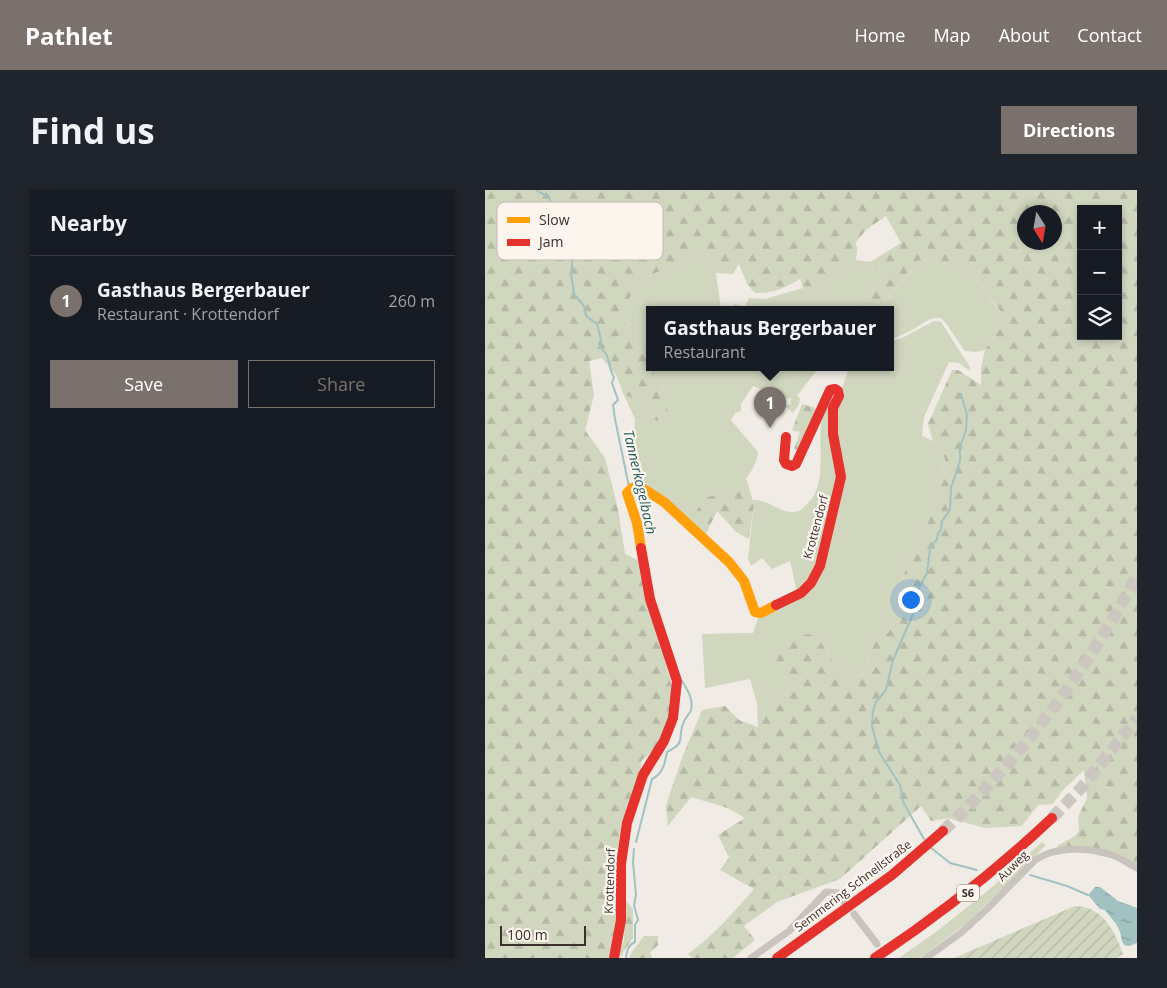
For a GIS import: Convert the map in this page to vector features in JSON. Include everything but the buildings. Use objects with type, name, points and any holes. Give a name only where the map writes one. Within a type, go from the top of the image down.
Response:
[{"type":"main road","name":"Krottendorf","points":[[614,958],[621,920],[621,864],[627,823],[643,775],[664,741],[673,718],[677,686],[650,599],[630,490],[639,486],[664,502],[729,562],[744,581],[755,612],[761,613],[801,593],[811,583],[820,566],[841,477],[833,434],[833,408],[839,396],[838,391],[835,388],[830,390],[796,464],[792,466],[786,464],[784,460],[786,437]]},
{"type":"main road","name":"S6","points":[[875,958],[965,895],[1011,857],[1053,818]]},
{"type":"main road","name":"Semmering Schnellstraße","points":[[777,958],[863,897],[943,830]]},
{"type":"street","name":"Auweg","points":[[925,958],[962,932],[1041,856],[1069,849],[1083,850],[1112,855],[1137,868]]},
{"type":"street","points":[[751,958],[789,931],[826,892],[838,893],[843,901]]},
{"type":"street","points":[[854,914],[877,944]]},
{"type":"green space","points":[[485,190],[1137,190],[1137,865],[1118,855],[1057,848],[1057,846],[1075,836],[1079,831],[1078,817],[1087,798],[1084,770],[1063,790],[1053,804],[1038,805],[1022,826],[985,828],[948,818],[931,821],[921,806],[840,879],[777,902],[744,926],[755,940],[733,958],[693,958],[688,954],[715,931],[754,889],[720,870],[729,858],[718,835],[745,818],[728,808],[691,797],[668,826],[666,805],[682,758],[702,710],[725,706],[739,720],[758,727],[757,704],[790,691],[776,663],[782,648],[793,635],[816,634],[845,680],[862,675],[876,640],[888,633],[904,594],[902,578],[929,520],[937,497],[945,459],[942,451],[933,441],[928,424],[952,370],[958,370],[981,385],[981,368],[985,350],[997,332],[1001,312],[968,267],[919,260],[881,306],[862,306],[885,275],[870,262],[901,243],[886,216],[866,230],[856,242],[856,260],[814,295],[803,288],[800,279],[778,290],[755,293],[747,284],[739,264],[733,274],[716,273],[707,253],[702,253],[642,279],[620,313],[646,359],[646,371],[653,371],[666,394],[668,418],[656,421],[642,405],[624,395],[616,375],[602,358],[589,361],[594,395],[585,430],[605,458],[618,509],[625,554],[639,561],[672,687],[671,705],[666,729],[657,747],[642,760],[619,838],[615,867],[617,927],[609,958],[485,958]]},
{"type":"green space","points":[[702,253],[707,253],[716,273],[721,306],[646,306],[646,359],[620,313],[642,279]]},
{"type":"green space","points":[[856,260],[870,262],[885,275],[862,306],[745,306],[749,298],[765,299],[803,288],[814,295]]},
{"type":"green space","points":[[919,260],[968,267],[1001,313],[997,332],[985,350],[976,352],[965,351],[945,322],[940,318],[928,320],[894,338],[894,306],[881,306]]},
{"type":"green space","points":[[934,321],[941,322],[970,367],[970,371],[959,363],[949,362],[924,417],[922,436],[933,441],[942,451],[945,459],[937,497],[929,520],[902,578],[904,594],[888,633],[876,640],[862,675],[845,680],[816,634],[784,682],[791,691],[757,704],[750,679],[705,688],[702,634],[753,633],[758,618],[805,593],[843,488],[834,413],[848,371],[894,371],[894,341]]},
{"type":"green space","points":[[653,371],[816,371],[797,396],[800,398],[799,404],[793,413],[785,406],[791,404],[790,400],[793,399],[778,396],[753,386],[741,404],[741,411],[735,413],[731,420],[758,452],[755,464],[748,476],[733,490],[725,494],[707,497],[700,523],[677,496],[671,503],[645,485],[633,449],[635,419],[624,395],[642,405],[656,421],[666,394]]},
{"type":"green space","points":[[834,395],[840,478],[822,551],[808,582],[797,592],[790,561],[772,569],[762,558],[751,566],[748,559],[753,500],[764,502],[788,512],[795,512],[803,508],[814,496],[820,473],[821,422],[825,409]]},
{"type":"green space","points":[[802,404],[816,408],[798,452],[794,449],[800,432],[792,430]]},
{"type":"green space","points":[[746,478],[754,504],[749,539],[736,532],[717,511],[706,534],[671,503],[677,495],[700,522],[697,510],[707,497],[727,493]]},
{"type":"green space","points":[[1042,842],[1046,845],[967,923],[920,958],[899,958],[940,929],[991,888]]},
{"type":"green space","points":[[625,900],[633,909],[633,938],[623,952],[622,957],[619,953],[624,939]]},
{"type":"green space","points":[[1075,906],[1093,910],[1107,922],[1123,954],[1116,958],[954,958]]},
{"type":"green space","points":[[644,936],[658,936],[658,945],[650,953],[653,958],[629,958],[632,952]]},
{"type":"water","points":[[1095,887],[1100,887],[1118,901],[1137,908],[1137,943],[1129,946],[1124,945],[1115,922],[1088,895]]},
{"type":"waterway","name":"Tannerkogelbach","points":[[536,190],[549,197],[551,202]]},
{"type":"waterway","name":"Tannerkogelbach","points":[[573,260],[571,273],[574,294],[584,306],[586,316],[597,324],[601,340],[599,344],[606,354],[614,377],[612,383],[618,400],[613,405],[629,487]]},
{"type":"waterway","points":[[924,839],[903,802],[900,785],[879,752],[872,726],[873,711],[876,702],[886,690],[893,660],[913,614],[913,605],[918,590],[927,573],[930,549],[941,530],[942,521],[950,510],[951,488],[960,461],[960,447],[966,430],[967,415],[961,394]]},
{"type":"waterway","name":"Tannerkogelbach","points":[[636,842],[652,779],[661,771],[667,752],[679,743],[681,729],[691,710],[691,699],[682,681]]},
{"type":"waterway","points":[[930,847],[950,863],[977,870]]},
{"type":"waterway","name":"Tannerkogelbach","points":[[626,958],[628,948],[635,942],[635,925],[638,920],[634,905],[636,895],[633,862],[634,849]]},
{"type":"waterway","points":[[1030,875],[1067,886],[1088,895]]},
{"type":"tunnel","points":[[943,831],[1000,773],[1051,711],[1096,646],[1137,576]]},
{"type":"tunnel","points":[[1052,818],[1082,787],[1137,718]]},
{"type":"traffic: slow","points":[[641,548],[637,523],[627,493],[632,488],[639,486],[664,502],[729,562],[744,581],[755,612],[761,613],[776,605]]},
{"type":"traffic: jam","points":[[776,605],[801,593],[811,583],[820,566],[841,477],[833,434],[833,408],[839,396],[838,391],[835,389],[830,390],[796,464],[792,466],[786,464],[784,460],[786,437]]},
{"type":"traffic: jam","points":[[614,958],[621,920],[621,864],[627,823],[643,775],[664,741],[673,718],[677,681],[650,599],[641,548]]},
{"type":"traffic: jam","points":[[875,958],[967,892],[1052,818]]},
{"type":"traffic: jam","points":[[777,958],[892,875],[943,831]]},
{"type":"place","name":"Gasthaus Bergerbauer","points":[[770,428]]}]
